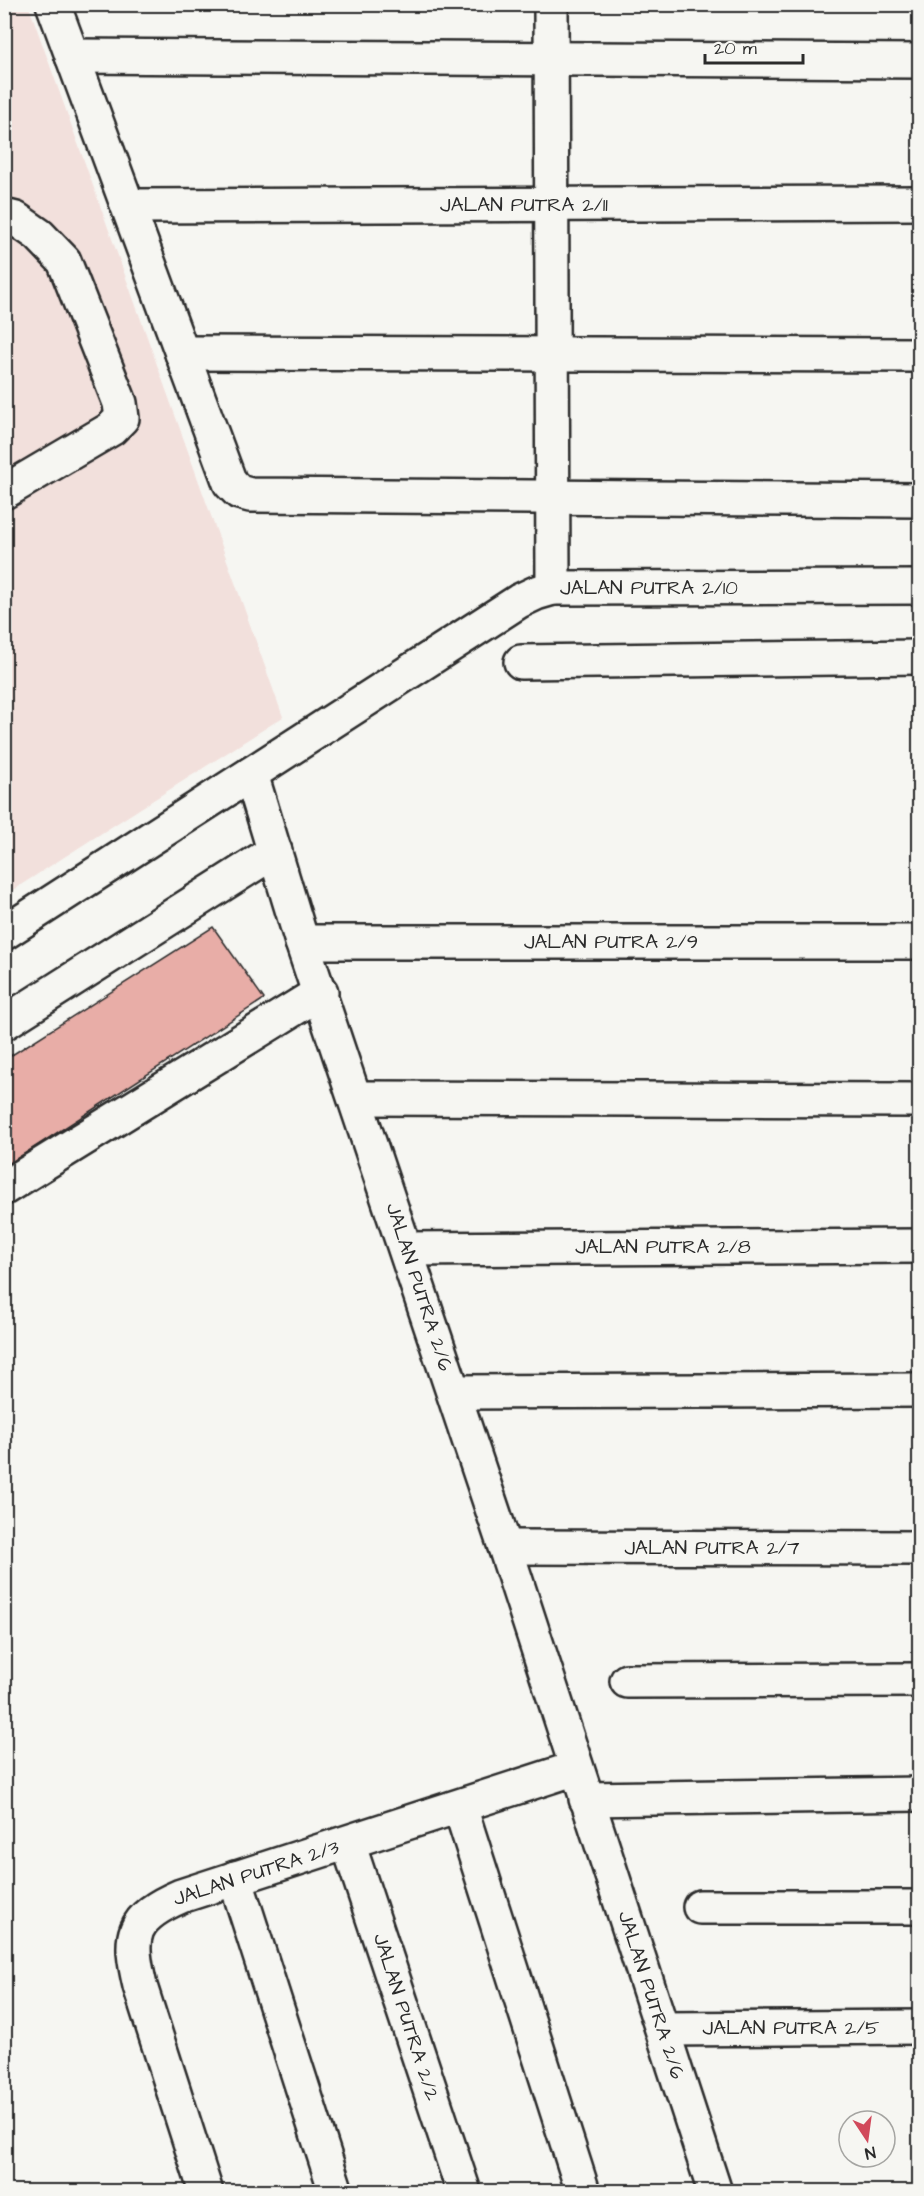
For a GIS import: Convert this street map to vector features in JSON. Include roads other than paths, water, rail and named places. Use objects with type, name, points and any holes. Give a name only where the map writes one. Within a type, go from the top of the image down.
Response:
[{"type":"street","points":[[53,4],[230,483],[239,492],[250,495],[920,500]]},
{"type":"street","points":[[551,4],[553,588]]},
{"type":"street","points":[[72,56],[920,61]]},
{"type":"street","name":"JALAN PUTRA 2/11","points":[[128,206],[920,204]]},
{"type":"street","points":[[4,216],[16,219],[39,235],[64,261],[120,403],[122,418],[111,429],[4,492]]},
{"type":"street","points":[[182,353],[920,355]]},
{"type":"street","name":"JALAN PUTRA 2/10","points":[[4,933],[519,601],[536,593],[553,588],[920,587]]},
{"type":"street","points":[[521,662],[920,657]]},
{"type":"street","name":"JALAN PUTRA 2/6","points":[[252,774],[303,942],[454,1392],[715,2192]]},
{"type":"street","points":[[4,1023],[275,850]]},
{"type":"street","name":"JALAN PUTRA 2/9","points":[[303,942],[920,942]]},
{"type":"street","points":[[4,1188],[321,992]]},
{"type":"street","points":[[356,1098],[920,1101]]},
{"type":"street","name":"JALAN PUTRA 2/8","points":[[406,1249],[920,1246]]},
{"type":"street","points":[[454,1392],[920,1390]]},
{"type":"street","name":"JALAN PUTRA 2/7","points":[[505,1547],[920,1548]]},
{"type":"street","points":[[627,1681],[920,1680]]},
{"type":"street","name":"JALAN PUTRA 2/3","points":[[206,2192],[140,1986],[133,1944],[135,1931],[146,1918],[161,1905],[235,1878],[576,1768]]},
{"type":"street","points":[[586,1799],[920,1794]]},
{"type":"street","points":[[460,1807],[583,2192]]},
{"type":"street","name":"JALAN PUTRA 2/2","points":[[348,1843],[464,2192]]},
{"type":"street","points":[[235,1878],[336,2192]]},
{"type":"street","points":[[700,1907],[920,1907]]},
{"type":"street","name":"JALAN PUTRA 2/5","points":[[663,2029],[920,2027]]}]
